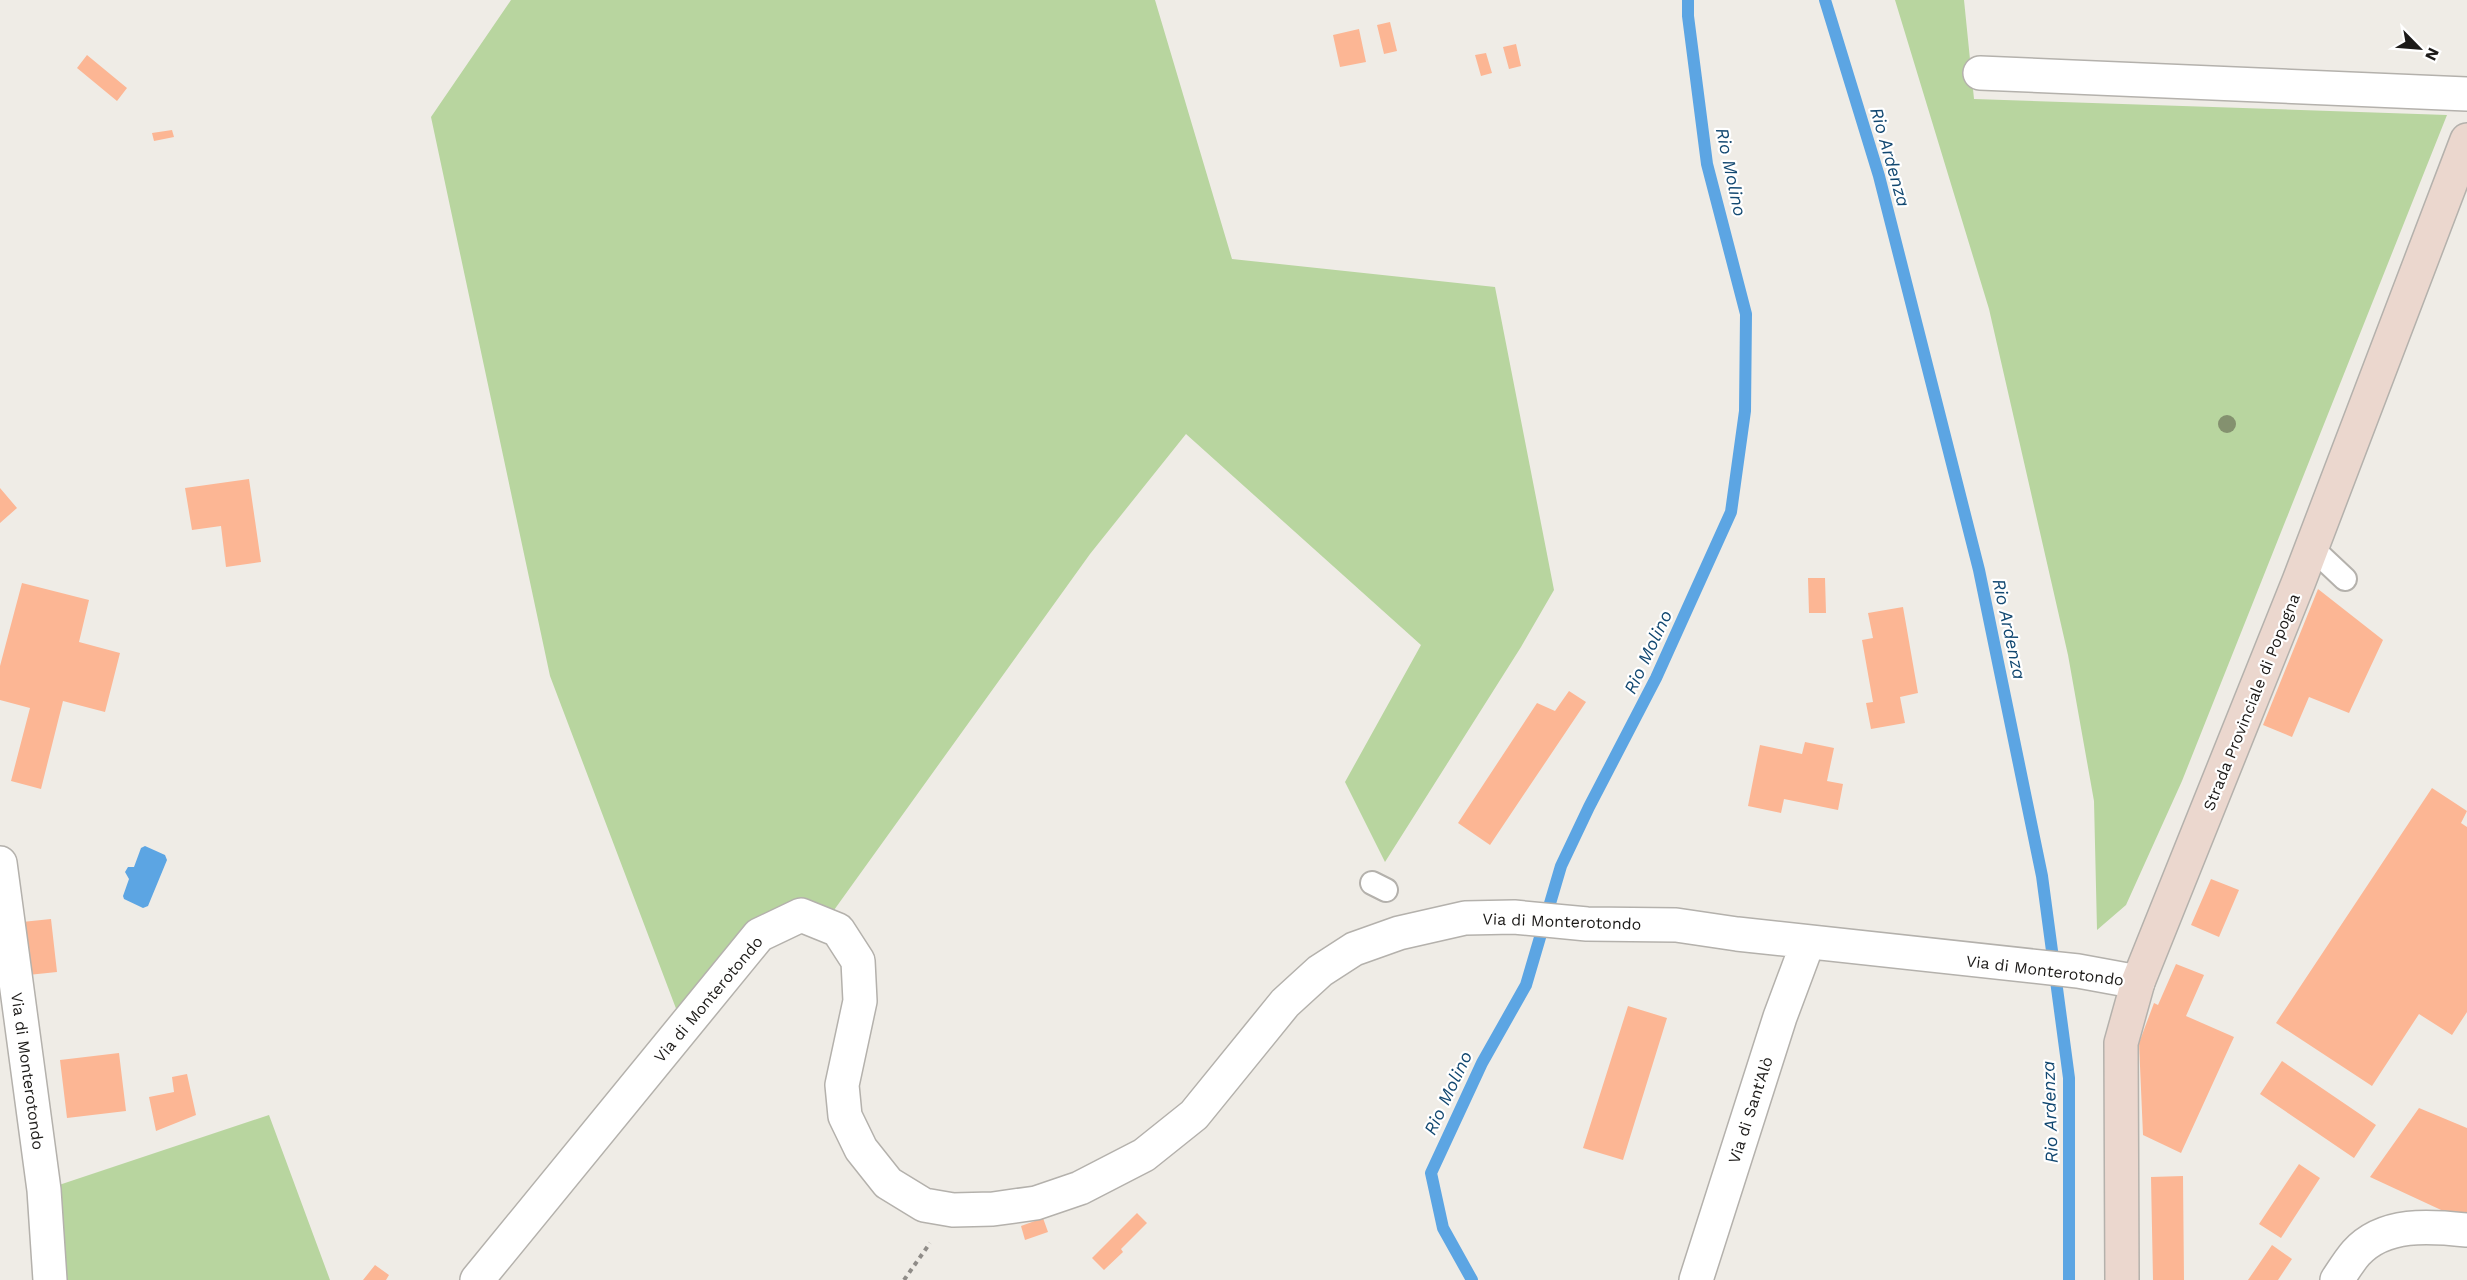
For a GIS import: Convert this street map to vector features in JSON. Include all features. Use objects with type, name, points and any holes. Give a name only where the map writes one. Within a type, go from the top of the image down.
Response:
[{"type":"main road","name":"Strada Provinciale di Popogna","points":[[2122,1280],[2121,1043],[2138,982],[2312,548],[2467,140]]},
{"type":"street","points":[[1980,73],[2467,94]]},
{"type":"street","name":"Via di Monterotondo","points":[[0,863],[44,1190],[51,1280]]},
{"type":"street","name":"Via di Monterotondo","points":[[477,1280],[759,935],[801,915],[838,930],[858,961],[860,1001],[842,1085],[845,1116],[861,1149],[888,1183],[924,1204],[953,1210],[993,1209],[1036,1203],[1080,1188],[1144,1155],[1194,1115],[1285,1003],[1320,971],[1354,950],[1399,933],[1465,918],[1514,917],[1587,924],[1676,925],[1737,934],[2078,971],[2138,982]]},
{"type":"street","name":"Via di Sant'Alò","points":[[1696,1280],[1780,1017],[1808,942]]},
{"type":"street","points":[[2337,1280],[2356,1253],[2375,1237],[2396,1230],[2440,1227],[2467,1230]]},
{"type":"lane","points":[[2312,548],[2345,579]]},
{"type":"green space","points":[[511,0],[1155,0],[1232,259],[1495,287],[1554,590],[1521,647],[1385,862],[1345,782],[1421,645],[1186,434],[1090,554],[824,924],[801,915],[683,1027],[550,676],[431,117]]},
{"type":"green space","points":[[1895,0],[1964,0],[1974,99],[2447,115],[2182,781],[2126,905],[2097,930],[2094,801],[2068,655],[1989,309]]},
{"type":"green space","points":[[269,1115],[330,1280],[51,1280],[44,1190]]},
{"type":"water","points":[[145,846],[165,855],[167,860],[148,906],[143,908],[124,899],[123,896],[129,879],[125,872],[128,867],[134,867],[141,848]]},
{"type":"building","points":[[1390,22],[1397,51],[1384,54],[1377,25]]},
{"type":"building","points":[[1359,29],[1366,62],[1340,67],[1333,35]]},
{"type":"building","points":[[1516,44],[1521,66],[1509,69],[1503,47]]},
{"type":"building","points":[[1486,53],[1492,73],[1481,76],[1475,55]]},
{"type":"building","points":[[87,55],[127,88],[117,101],[77,68]]},
{"type":"building","points":[[172,130],[174,137],[154,141],[152,133]]},
{"type":"building","points":[[249,479],[261,562],[226,567],[221,526],[192,530],[185,488]]},
{"type":"building","points":[[0,488],[17,508],[0,523]]},
{"type":"building","points":[[1808,578],[1825,578],[1826,613],[1809,613]]},
{"type":"building","points":[[22,583],[89,600],[79,642],[120,653],[105,712],[63,701],[41,789],[11,781],[30,708],[0,700],[0,666]]},
{"type":"building","points":[[2318,589],[2383,640],[2349,713],[2309,697],[2292,737],[2263,725]]},
{"type":"building","points":[[1903,607],[1918,693],[1900,697],[1905,723],[1871,729],[1866,703],[1873,702],[1862,640],[1873,638],[1868,613]]},
{"type":"building","points":[[1569,691],[1586,702],[1490,845],[1458,823],[1537,703],[1555,711]]},
{"type":"building","points":[[1805,742],[1834,748],[1827,781],[1843,784],[1838,810],[1784,799],[1781,813],[1748,806],[1760,745],[1802,754]]},
{"type":"building","points":[[2432,788],[2467,811],[2461,823],[2467,827],[2467,1012],[2452,1035],[2419,1014],[2372,1086],[2276,1023]]},
{"type":"building","points":[[2211,879],[2239,890],[2219,937],[2191,925]]},
{"type":"building","points":[[51,919],[57,972],[28,975],[22,922]]},
{"type":"building","points":[[2176,964],[2204,975],[2186,1016],[2234,1037],[2181,1153],[2143,1135],[2139,1043],[2154,1003],[2158,1005]]},
{"type":"building","points":[[1628,1006],[1667,1018],[1623,1160],[1583,1148]]},
{"type":"building","points":[[119,1053],[126,1111],[67,1118],[60,1060]]},
{"type":"building","points":[[2282,1061],[2376,1125],[2354,1158],[2260,1094]]},
{"type":"building","points":[[187,1074],[196,1115],[156,1131],[149,1097],[174,1092],[172,1077]]},
{"type":"building","points":[[2419,1108],[2467,1128],[2467,1222],[2370,1177]]},
{"type":"building","points":[[2299,1164],[2320,1178],[2281,1238],[2259,1224]]},
{"type":"building","points":[[2183,1176],[2184,1280],[2153,1280],[2151,1177]]},
{"type":"building","points":[[1137,1213],[1147,1223],[1121,1249],[1123,1252],[1104,1270],[1092,1258]]},
{"type":"building","points":[[1043,1218],[1048,1232],[1025,1240],[1021,1226]]},
{"type":"building","points":[[2272,1245],[2292,1259],[2278,1280],[2248,1280]]},
{"type":"building","points":[[375,1265],[389,1275],[386,1280],[363,1280]]},
{"type":"waterway","name":"Rio Molino","points":[[1472,1280],[1443,1228],[1431,1173],[1482,1063],[1526,985],[1561,866],[1656,678],[1731,512],[1745,411],[1746,314],[1707,164],[1688,16],[1688,0]]},
{"type":"waterway","name":"Rio Ardenza","points":[[1825,0],[1879,176],[1979,570],[2042,876],[2069,1078],[2069,1280]]}]
